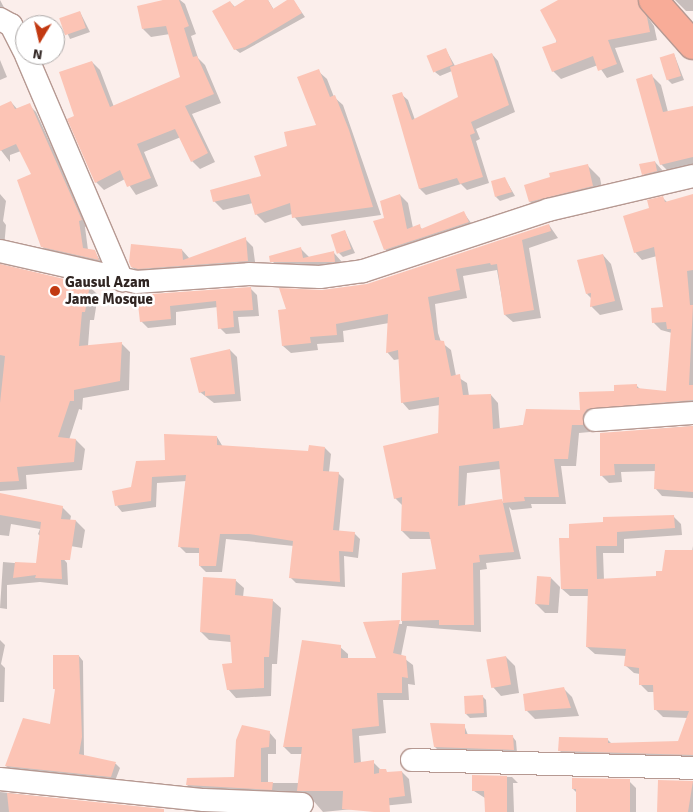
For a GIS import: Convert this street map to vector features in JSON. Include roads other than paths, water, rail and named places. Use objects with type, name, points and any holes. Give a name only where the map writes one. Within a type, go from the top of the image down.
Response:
[{"type":"main road","points":[[653,0],[693,45]]},
{"type":"street","points":[[0,19],[11,25],[15,33]]},
{"type":"street","points":[[30,65],[122,280]]},
{"type":"street","points":[[0,251],[136,282],[249,274],[320,277],[363,271],[548,210],[693,176]]},
{"type":"street","points":[[595,420],[693,413]]},
{"type":"street","points":[[412,760],[693,768]]},
{"type":"street","points":[[0,779],[204,800],[302,804]]},
{"type":"place","name":"Gausul Azam Jame Mosque","points":[[55,291]]}]
